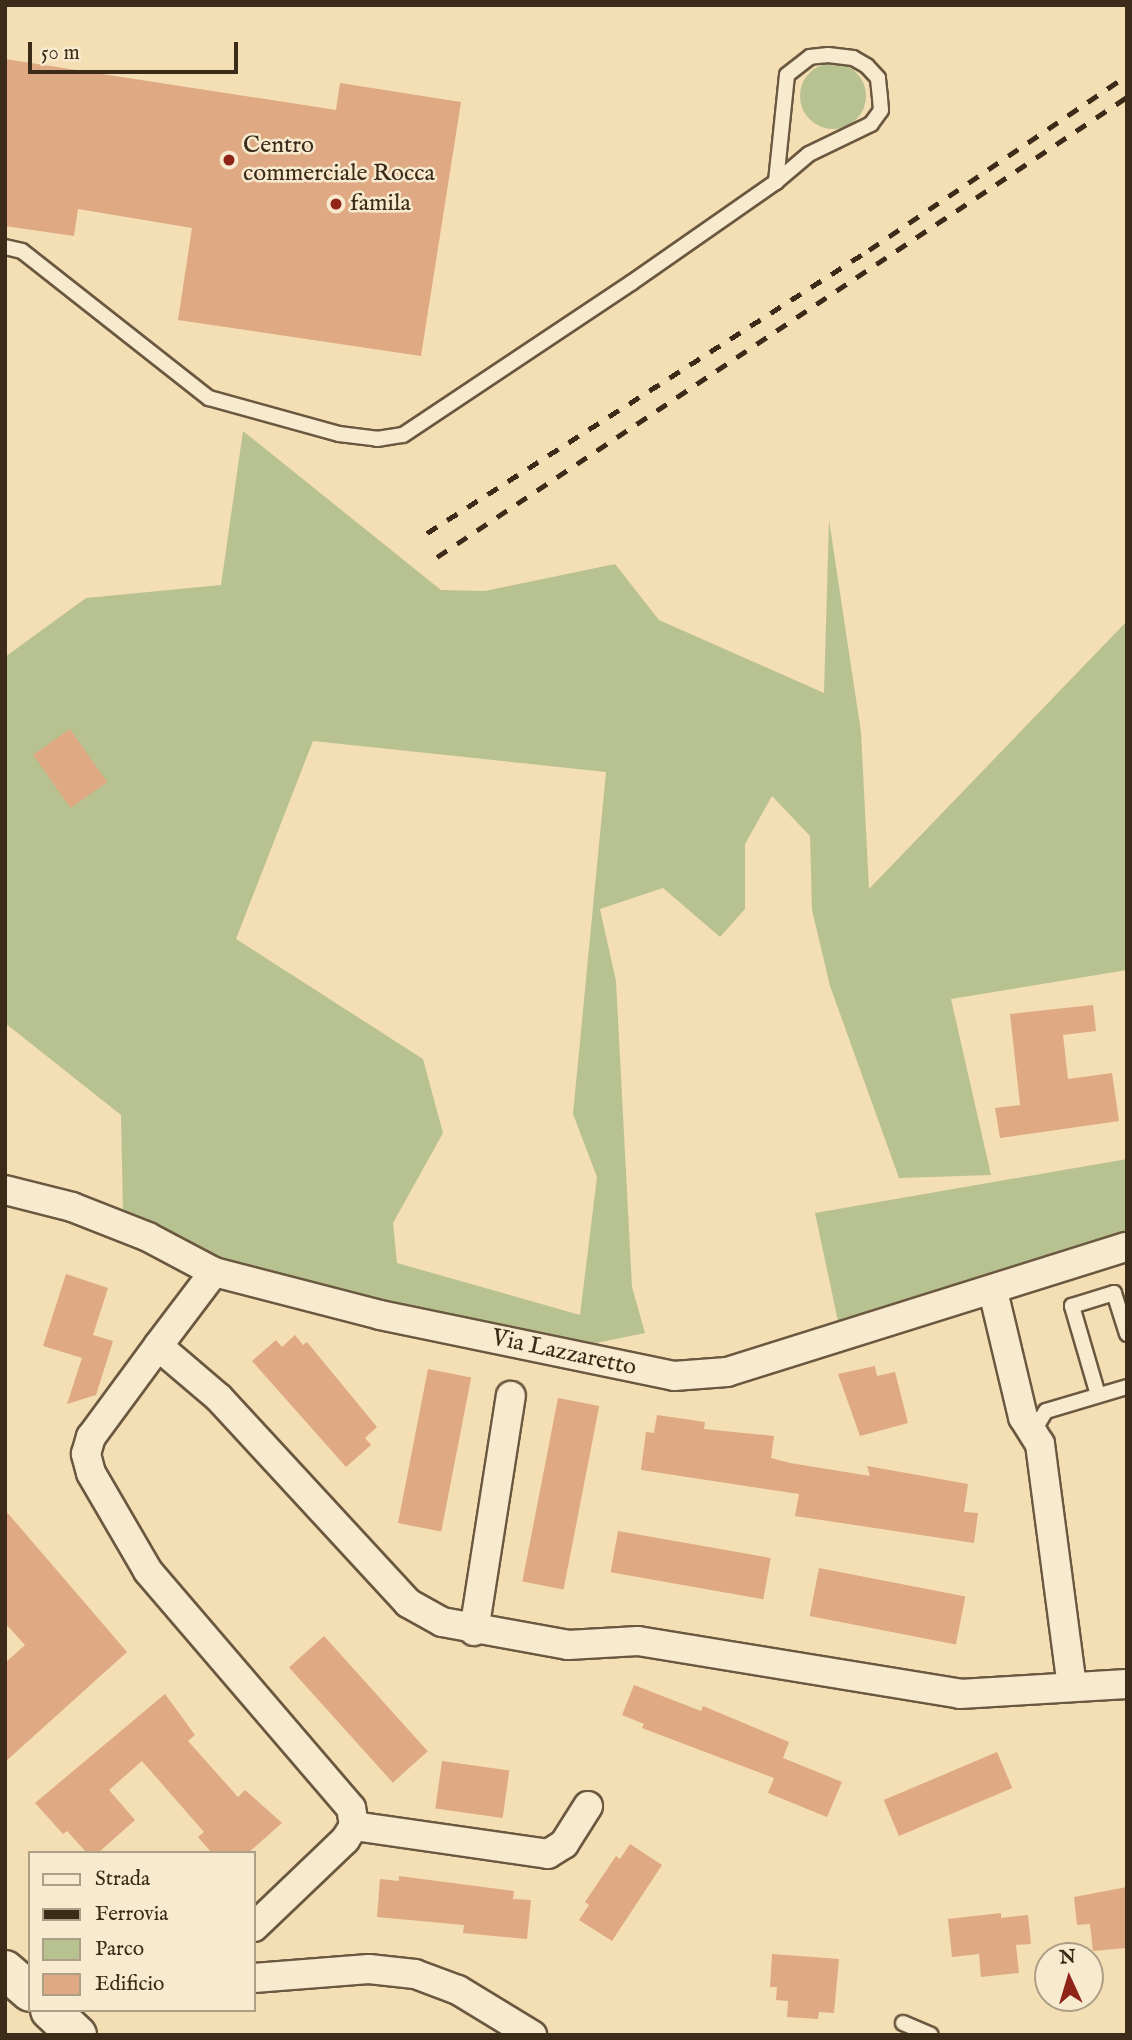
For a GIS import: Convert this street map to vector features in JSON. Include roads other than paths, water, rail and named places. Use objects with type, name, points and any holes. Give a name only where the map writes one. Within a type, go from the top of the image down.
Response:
[{"type":"street","name":"Via Lazzaretto","points":[[5,1190],[72,1207],[148,1237],[214,1272],[380,1315],[674,1376],[727,1372],[1127,1247]]},
{"type":"street","points":[[214,1272],[91,1437],[86,1454],[90,1474],[148,1571],[351,1808],[354,1825],[345,1840],[256,1925]]},
{"type":"street","points":[[993,1291],[1023,1417],[1035,1429],[1072,1686]]},
{"type":"street","points":[[158,1346],[219,1398],[408,1603],[442,1622],[474,1631],[568,1645],[638,1641],[960,1694],[1127,1684]]},
{"type":"street","points":[[474,1631],[511,1396]]},
{"type":"street","points":[[354,1825],[548,1854],[564,1844],[588,1806]]},
{"type":"street","points":[[256,1978],[369,1969],[415,1974],[458,1990],[532,2035]]},
{"type":"street","points":[[5,1970],[28,1990]]},
{"type":"street","points":[[52,2012],[77,2035]]},
{"type":"lane","points":[[5,247],[22,251],[209,398],[339,434],[377,439],[402,435],[776,182],[809,154],[871,124],[880,110],[880,98],[878,78],[867,66],[853,58],[828,55],[810,57],[787,75],[776,182]]},
{"type":"lane","points":[[1098,1395],[1072,1306],[1114,1293],[1127,1334]]},
{"type":"lane","points":[[1035,1429],[1046,1411],[1127,1387]]},
{"type":"lane","points":[[903,2024],[931,2035]]},
{"type":"railway","points":[[427,533],[869,250],[1127,75]]},
{"type":"railway","points":[[437,557],[1127,97]]},
{"type":"place","name":"Centro commerciale Rocca","points":[[229,160]]},
{"type":"place","name":"famila","points":[[336,204]]}]
